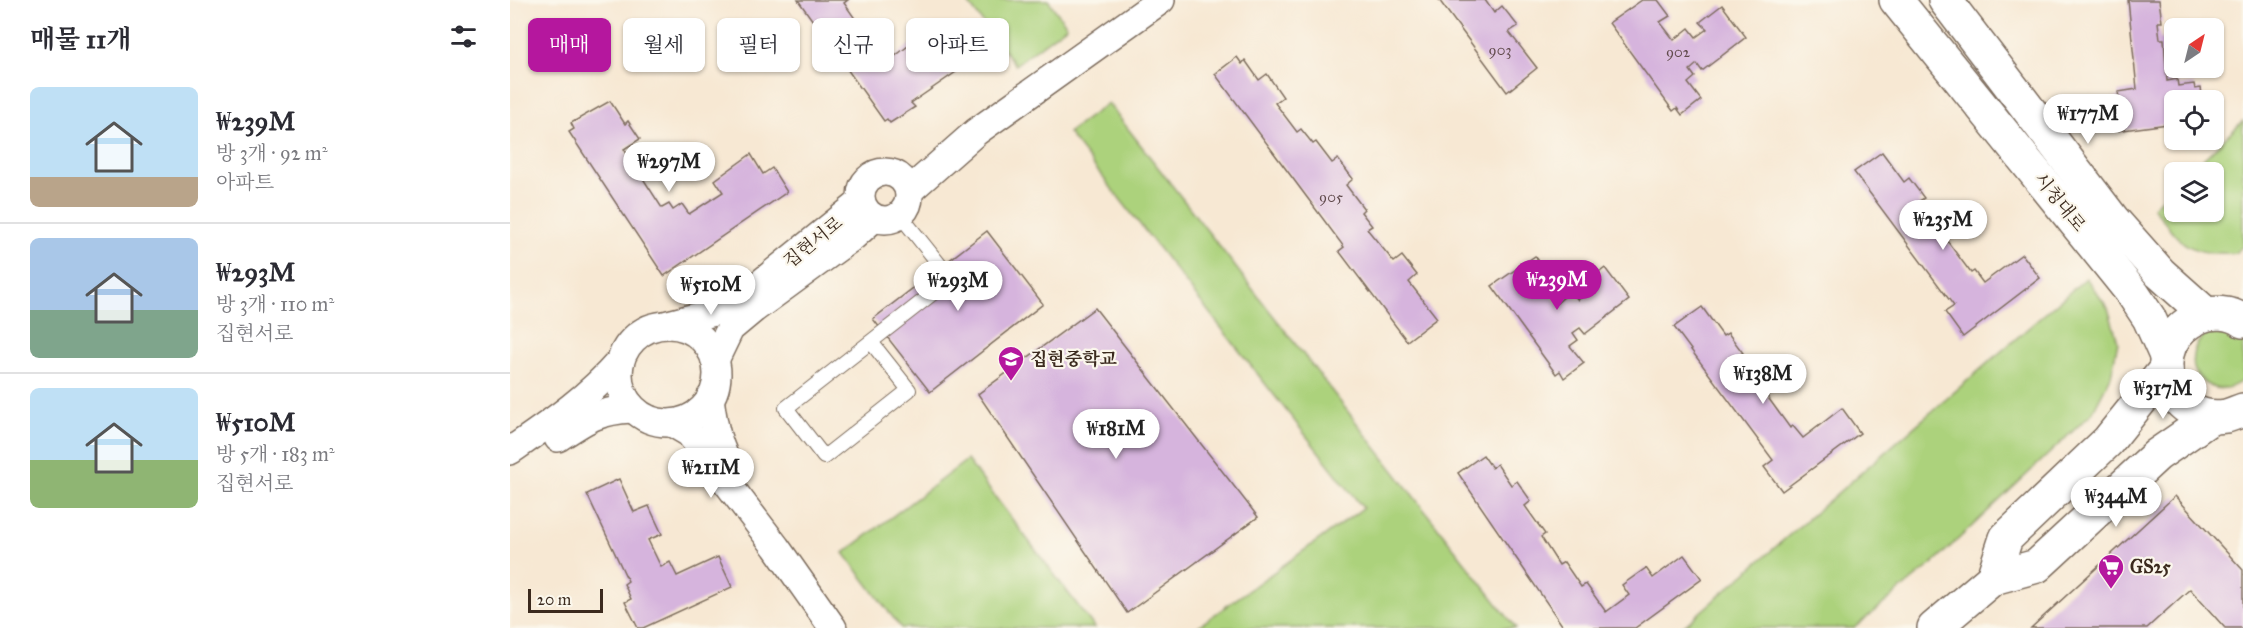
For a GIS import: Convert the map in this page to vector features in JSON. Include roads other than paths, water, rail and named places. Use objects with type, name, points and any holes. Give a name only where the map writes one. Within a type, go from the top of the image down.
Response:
[{"type":"street","name":"집현서로","points":[[667,324],[711,313],[746,295],[888,200],[976,132],[1161,0]]},
{"type":"street","name":"시청대로","points":[[1896,0],[2133,294],[2149,318],[2166,363],[2170,387],[2181,402],[2195,412],[2231,419]]},
{"type":"street","name":"시청대로","points":[[1945,0],[2114,220],[2160,273],[2228,312]]},
{"type":"street","name":"집현서로","points":[[715,360],[730,329],[854,236],[888,200]]},
{"type":"street","points":[[1992,578],[2006,538],[2108,441],[2166,363],[2173,337],[2187,322],[2228,312]]},
{"type":"street","points":[[510,452],[599,385],[619,362],[626,347],[637,334],[651,327],[667,324],[683,327],[697,334],[708,345],[715,360],[717,375],[714,392],[706,405],[694,416],[679,423],[662,423],[646,418],[632,409],[622,395],[618,379],[619,362]]},
{"type":"street","points":[[710,398],[714,428],[721,452],[776,546]]},
{"type":"street","points":[[510,470],[587,419],[608,411],[632,409]]},
{"type":"street","points":[[1934,628],[1992,578],[2037,566],[2157,455],[2231,419]]},
{"type":"street","points":[[672,423],[689,433],[776,546],[833,628]]},
{"type":"lane","points":[[871,342],[909,390],[824,457],[786,408],[951,279],[888,200]]},
{"type":"place","name":"집현중학교","points":[[1011,382]]},
{"type":"place","name":"GS25","points":[[2111,590]]}]
